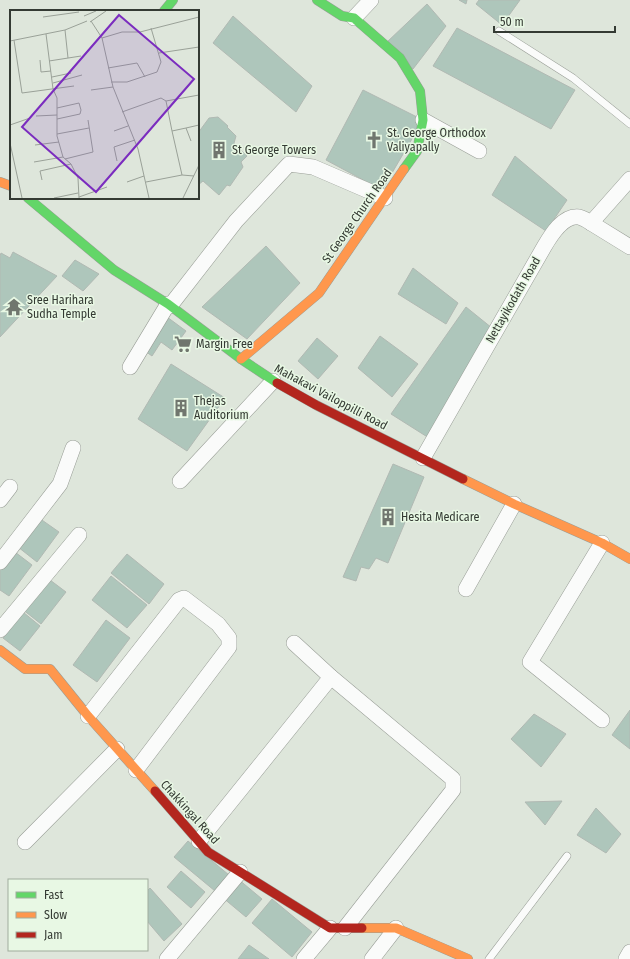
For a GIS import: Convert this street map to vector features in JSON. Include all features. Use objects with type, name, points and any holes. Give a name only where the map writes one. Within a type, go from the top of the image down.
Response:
[{"type":"street","points":[[165,10],[173,0]]},
{"type":"street","points":[[317,0],[342,16],[354,18],[371,0]]},
{"type":"street","name":"St George Church Road","points":[[241,360],[319,293],[417,150],[423,120],[420,91],[400,58],[354,18]]},
{"type":"street","points":[[423,120],[478,151]]},
{"type":"street","points":[[130,367],[169,305],[236,221],[289,164],[313,167],[385,198]]},
{"type":"street","points":[[591,223],[630,179]]},
{"type":"street","points":[[0,182],[10,186]]},
{"type":"street","name":"Mahakavi Vailoppilli Road","points":[[29,199],[114,270],[169,305],[241,360],[273,381],[316,405],[514,504],[602,544],[630,559]]},
{"type":"street","name":"Nettayikodath Road","points":[[423,458],[540,253],[555,230],[568,219],[580,217],[630,247]]},
{"type":"street","points":[[180,481],[273,381]]},
{"type":"street","points":[[0,562],[60,484],[73,448]]},
{"type":"street","points":[[0,500],[10,487]]},
{"type":"street","points":[[466,589],[514,504]]},
{"type":"street","points":[[0,630],[79,535]]},
{"type":"street","points":[[602,544],[530,662],[602,720]]},
{"type":"street","points":[[88,716],[179,600],[184,598],[218,624],[230,638],[229,647],[136,770]]},
{"type":"street","points":[[294,643],[331,677],[452,779],[453,790],[345,928]]},
{"type":"street","name":"Chakkingal Road","points":[[0,650],[25,669],[50,669],[88,716],[208,852],[330,928]]},
{"type":"street","points":[[199,841],[331,677]]},
{"type":"street","points":[[25,842],[117,749]]},
{"type":"street","points":[[167,959],[240,872]]},
{"type":"street","points":[[304,959],[330,928],[396,928],[468,959]]},
{"type":"street","points":[[372,959],[396,928]]},
{"type":"street","points":[[626,959],[630,952]]},
{"type":"lane","points":[[499,31],[573,78],[630,124]]},
{"type":"lane","points":[[489,959],[567,856]]},
{"type":"building","points":[[459,0],[467,0],[466,4]]},
{"type":"building","points":[[479,0],[520,0],[502,25],[476,4]]},
{"type":"building","points":[[427,4],[446,26],[413,69],[386,43]]},
{"type":"building","points":[[233,16],[312,86],[296,112],[213,43]]},
{"type":"building","points":[[457,28],[575,90],[551,129],[433,66]]},
{"type":"building","name":"St. George Orthodox Valiyapally","points":[[363,90],[423,120],[382,190],[326,160]]},
{"type":"building","name":"St George Towers","points":[[218,117],[228,126],[227,127],[236,136],[234,143],[247,156],[241,162],[243,167],[230,186],[227,185],[219,195],[203,181],[199,184],[199,132],[209,118]]},
{"type":"building","points":[[515,156],[567,200],[546,231],[492,195]]},
{"type":"building","points":[[266,246],[300,283],[247,339],[202,307]]},
{"type":"building","name":"Sree Harihara Sudha Temple","points":[[13,252],[57,276],[0,337],[0,256],[1,253],[10,258]]},
{"type":"building","points":[[75,260],[99,274],[83,291],[62,276]]},
{"type":"building","points":[[413,268],[458,303],[446,324],[398,294]]},
{"type":"building","points":[[466,307],[492,328],[429,438],[391,414]]},
{"type":"building","points":[[167,317],[186,331],[172,350],[161,342],[152,356],[145,351]]},
{"type":"building","points":[[380,336],[418,364],[392,397],[358,368]]},
{"type":"building","points":[[317,338],[338,356],[318,379],[298,361]]},
{"type":"building","name":"Thejas Auditorium","points":[[171,364],[225,398],[187,451],[138,419]]},
{"type":"building","name":"Hesita Medicare","points":[[393,464],[424,477],[388,563],[376,558],[369,569],[361,567],[356,581],[343,577]]},
{"type":"building","points":[[39,518],[59,532],[37,562],[18,547]]},
{"type":"building","points":[[11,549],[32,565],[9,596],[0,590],[0,564]]},
{"type":"building","points":[[127,554],[164,584],[149,604],[111,573]]},
{"type":"building","points":[[111,576],[147,605],[127,628],[92,600]]},
{"type":"building","points":[[46,577],[66,592],[41,624],[22,609]]},
{"type":"building","points":[[23,612],[40,626],[20,651],[3,638]]},
{"type":"building","points":[[106,620],[130,638],[97,682],[73,665]]},
{"type":"building","points":[[630,710],[630,749],[612,735]]},
{"type":"building","points":[[534,714],[566,734],[541,767],[511,739]]},
{"type":"building","points":[[562,801],[545,825],[525,802]]},
{"type":"building","points":[[596,808],[621,834],[606,853],[577,835]]},
{"type":"building","points":[[188,841],[229,875],[215,891],[174,857]]},
{"type":"building","points":[[181,871],[205,892],[191,908],[167,887]]},
{"type":"building","points":[[238,879],[262,899],[246,917],[222,897]]},
{"type":"building","points":[[150,888],[182,924],[164,941],[148,922],[148,890]]},
{"type":"building","points":[[272,899],[312,932],[292,957],[252,923]]},
{"type":"building","points":[[249,945],[269,959],[238,959]]},
{"type":"traffic: fast","points":[[165,10],[173,0]]},
{"type":"traffic: fast","points":[[317,0],[342,16],[354,18],[400,58],[420,91],[423,120],[417,151],[404,169]]},
{"type":"traffic: fast","points":[[29,199],[114,270],[168,304],[241,359],[277,383]]},
{"type":"traffic: slow","points":[[241,359],[319,293],[404,169]]},
{"type":"traffic: slow","points":[[0,182],[10,186]]},
{"type":"traffic: slow","points":[[463,479],[514,504],[602,543],[630,559]]},
{"type":"traffic: slow","points":[[0,650],[25,669],[50,669],[88,716],[155,791]]},
{"type":"traffic: slow","points":[[362,928],[396,928],[468,959]]},
{"type":"traffic: jam","points":[[277,383],[316,405],[463,479]]},
{"type":"traffic: jam","points":[[155,791],[208,852],[330,928],[362,928]]},
{"type":"place","name":"St. George Orthodox Valiyapally","points":[[374,140]]},
{"type":"place","name":"St George Towers","points":[[219,150]]},
{"type":"place","name":"Sree Harihara Sudha Temple","points":[[14,307]]},
{"type":"place","name":"Margin Free","points":[[183,344]]},
{"type":"place","name":"Thejas Auditorium","points":[[181,408]]},
{"type":"place","name":"Hesita Medicare","points":[[388,517]]}]
